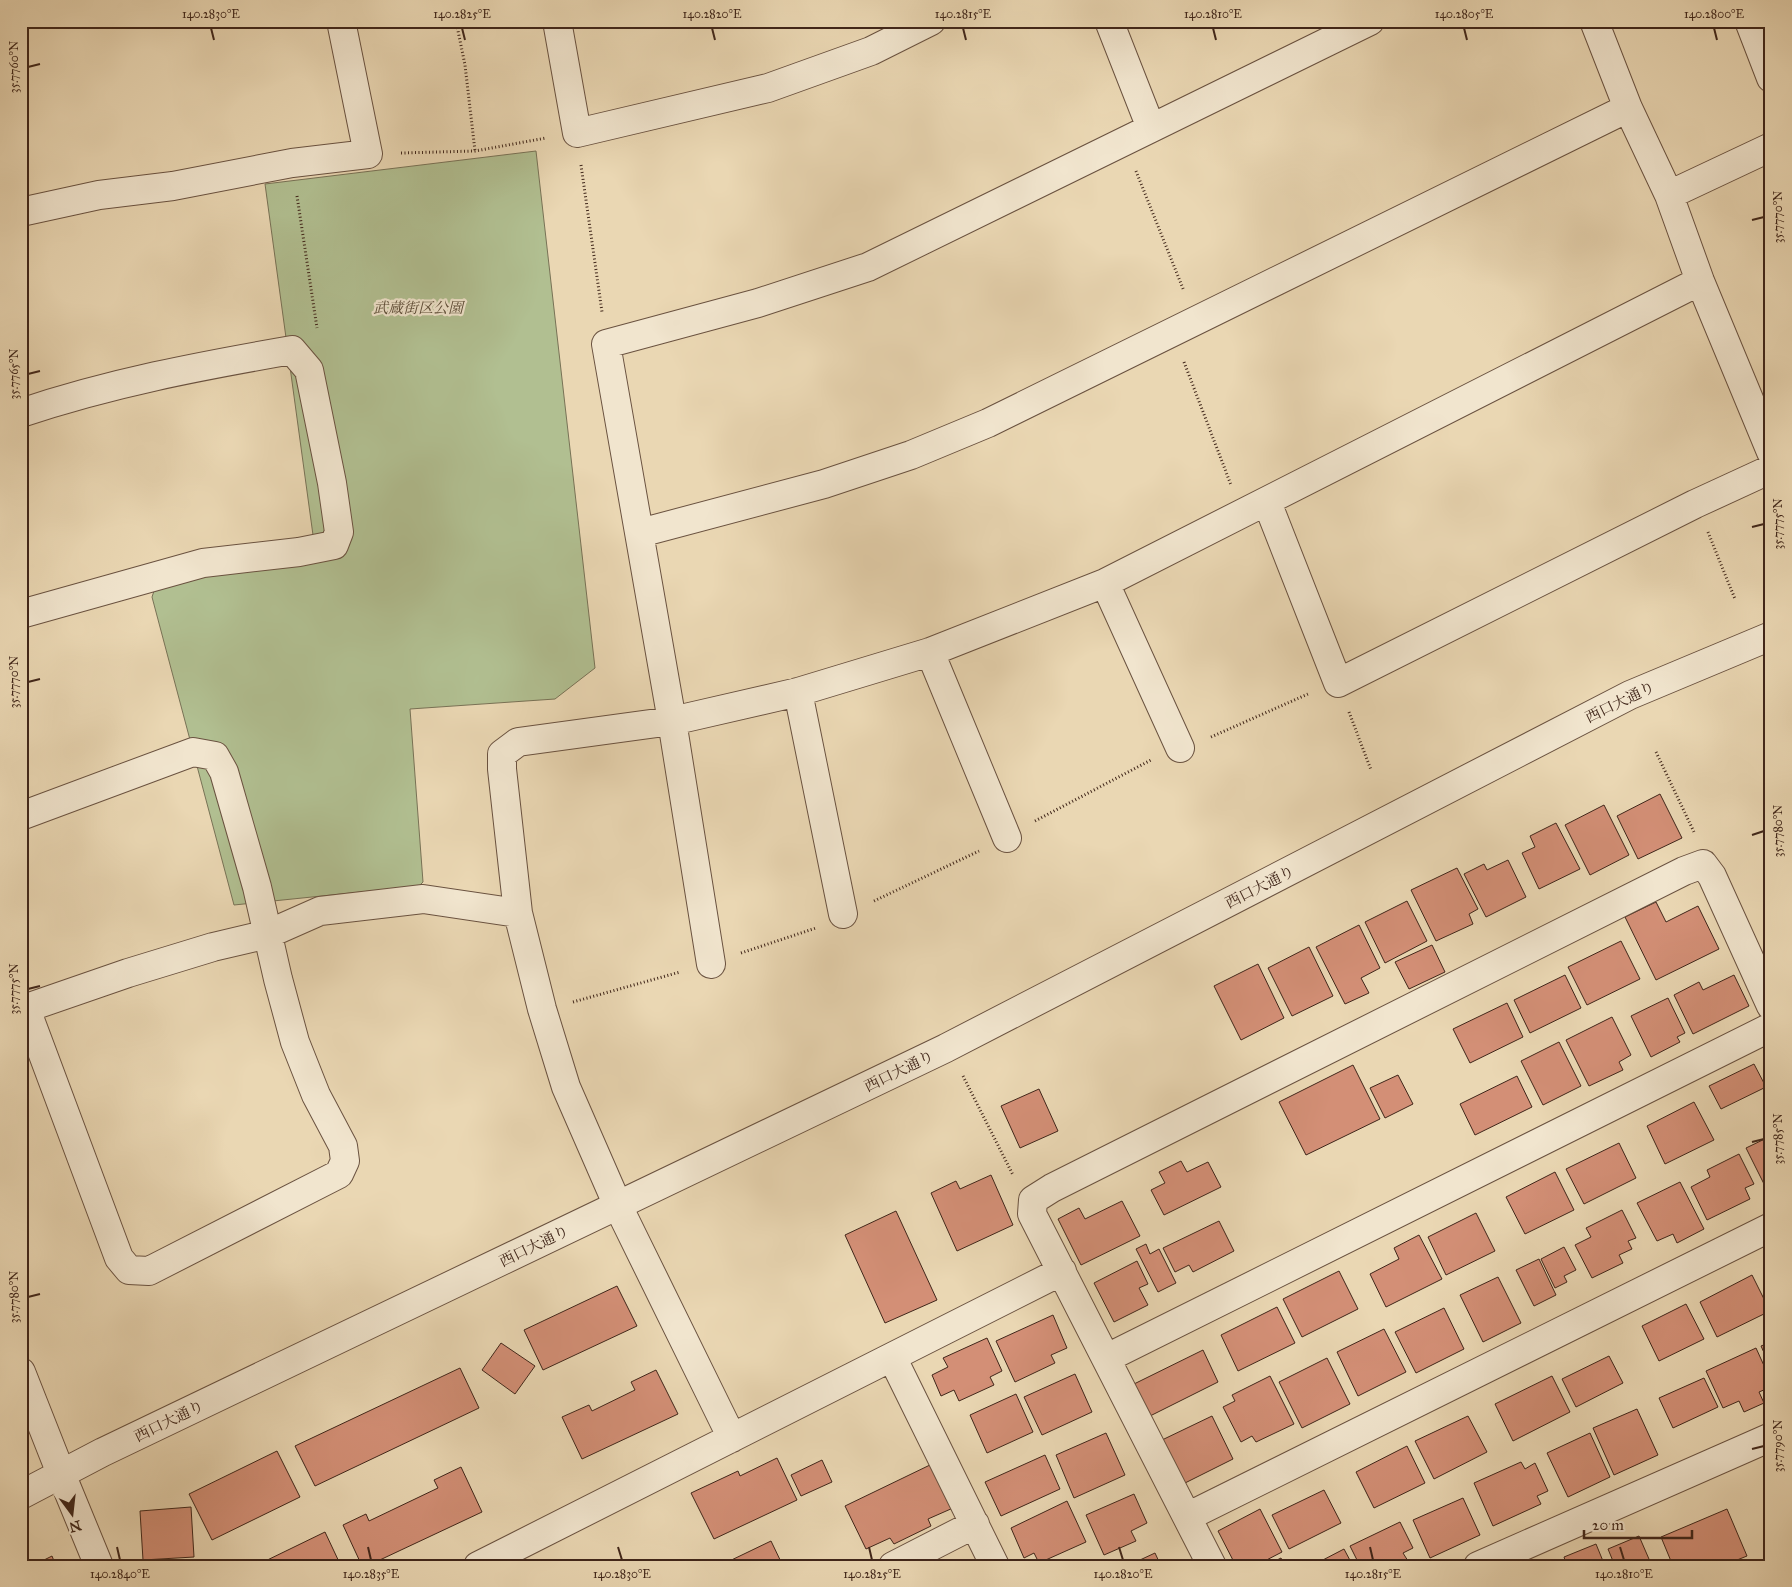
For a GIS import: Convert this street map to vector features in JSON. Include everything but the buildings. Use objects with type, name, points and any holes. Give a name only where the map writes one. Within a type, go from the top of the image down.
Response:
[{"type":"street","points":[[21,212],[100,195],[173,186],[292,163],[368,154],[341,21]]},
{"type":"street","points":[[557,21],[577,133],[768,88],[871,51],[931,21]]},
{"type":"street","points":[[1109,21],[1151,128]]},
{"type":"street","points":[[711,964],[672,721],[606,344],[758,303],[868,267],[1370,21]]},
{"type":"street","points":[[1594,21],[1628,108],[1669,195],[1700,281],[1771,452]]},
{"type":"street","points":[[1749,21],[1771,78]]},
{"type":"street","points":[[640,533],[824,484],[911,454],[988,423],[1628,108]]},
{"type":"street","points":[[1669,195],[1771,147]]},
{"type":"street","points":[[732,1438],[618,1206],[566,1087],[542,1009],[518,913],[502,769],[502,754],[518,742],[672,721],[798,692],[930,652],[1105,583],[1700,281]]},
{"type":"street","points":[[21,413],[52,402],[184,368],[292,350],[309,370],[332,483],[339,532],[334,545],[299,552],[203,564],[21,614]]},
{"type":"street","points":[[1267,502],[1338,683],[1695,504],[1771,469]]},
{"type":"street","points":[[1105,583],[1180,748]]},
{"type":"street","name":"西口大通り","points":[[21,1495],[62,1476],[103,1452],[946,1048],[1630,695],[1771,636]]},
{"type":"street","points":[[930,652],[1007,838]]},
{"type":"street","points":[[798,692],[843,914]]},
{"type":"street","points":[[21,816],[193,752],[215,756],[224,772],[257,887],[268,934],[295,1042],[316,1095],[343,1146],[345,1161],[339,1174],[149,1271],[129,1270],[119,1258],[24,1010],[128,973],[213,947],[268,934],[320,911],[423,900],[518,913]]},
{"type":"street","points":[[1212,1566],[1032,1214],[1033,1200],[1052,1188],[1648,889],[1703,864],[1712,876],[1771,1006]]},
{"type":"street","points":[[1107,1358],[1771,1027]]},
{"type":"street","points":[[1187,1517],[1771,1228]]},
{"type":"street","points":[[478,1566],[1062,1271]]},
{"type":"street","points":[[892,1357],[994,1566]]},
{"type":"street","points":[[21,1372],[99,1566]]},
{"type":"street","points":[[1478,1566],[1771,1437]]},
{"type":"street","points":[[893,1566],[975,1524]]},
{"type":"path","points":[[456,21],[464,65],[474,151]]},
{"type":"path","points":[[368,154],[474,151],[577,133],[606,344]]},
{"type":"path","points":[[1124,140],[1242,513]]},
{"type":"path","points":[[292,163],[318,339],[309,370]]},
{"type":"path","points":[[1695,504],[1735,600]]},
{"type":"path","points":[[542,1009],[591,998],[711,964],[812,930],[1007,838],[1145,763],[1210,738],[1314,691],[1338,683],[1371,770]]},
{"type":"path","points":[[1656,752],[1690,824]]},
{"type":"path","points":[[962,1073],[1014,1177],[1033,1200]]},
{"type":"green space","name":"武蔵街区公園","points":[[536,151],[595,668],[555,699],[410,709],[423,882],[419,886],[234,905],[152,597],[158,579],[316,557],[265,184]]}]
